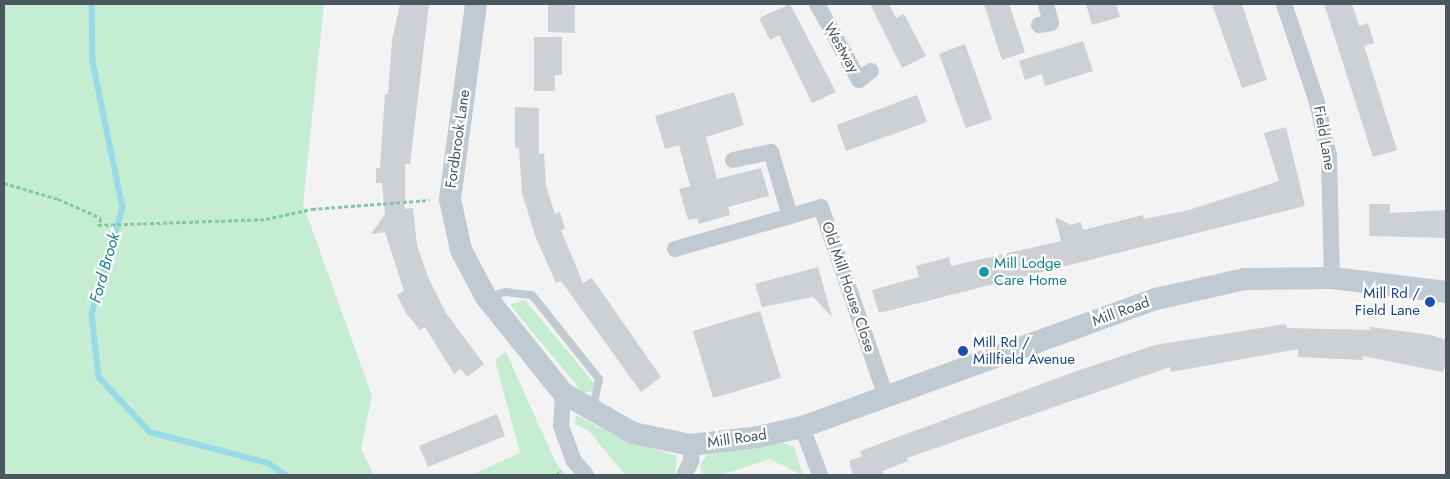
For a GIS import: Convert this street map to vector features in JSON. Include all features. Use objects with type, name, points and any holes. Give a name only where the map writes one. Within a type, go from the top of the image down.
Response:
[{"type":"street","name":"Fordbrook Lane","points":[[476,4],[450,199],[461,250],[486,297],[563,393],[591,412],[658,439]]},
{"type":"street","name":"Westway","points":[[817,4],[859,80],[871,71]]},
{"type":"street","points":[[1039,26],[1051,22],[1046,4]]},
{"type":"street","name":"Field Lane","points":[[1284,4],[1317,102],[1329,156],[1332,278]]},
{"type":"street","points":[[733,160],[771,152],[790,216]]},
{"type":"street","name":"Old Mill House Close","points":[[675,249],[820,207],[886,397]]},
{"type":"street","name":"Mill Road","points":[[658,439],[691,445],[758,438],[802,427],[1156,299],[1245,279],[1332,278],[1446,292]]},
{"type":"street","points":[[563,393],[561,426],[574,461],[586,475]]},
{"type":"street","points":[[802,427],[820,475]]},
{"type":"street","name":"Mill Road","points":[[684,475],[691,461],[691,445]]},
{"type":"lane","points":[[486,297],[506,292],[532,295],[599,379],[598,400],[591,412]]},
{"type":"path","points":[[4,183],[58,199],[101,218],[98,225],[266,219],[312,209],[450,199]]},
{"type":"green space","points":[[4,4],[324,4],[303,204],[372,396],[361,449],[374,475],[4,475]]},
{"type":"green space","points":[[525,300],[594,383],[592,391],[583,393],[510,305]]},
{"type":"green space","points":[[506,352],[556,463],[565,475],[471,475],[520,453],[495,360]]},
{"type":"green space","points":[[576,415],[622,439],[677,456],[675,474],[625,475],[589,431],[575,424]]},
{"type":"green space","points":[[783,443],[794,447],[803,475],[769,459],[721,475],[702,473],[700,465],[707,455]]},
{"type":"building","points":[[400,4],[429,4],[410,164],[405,164],[405,209],[413,208],[417,245],[428,277],[446,313],[484,364],[467,377],[461,369],[454,374],[425,327],[420,330],[406,313],[397,295],[404,291],[385,232],[371,234],[385,214],[382,183],[376,183],[376,168],[380,168],[385,94],[388,94],[392,40]]},
{"type":"building","points":[[548,4],[575,4],[575,33],[548,32]]},
{"type":"building","points":[[790,4],[836,92],[812,103],[779,35],[770,40],[759,18]]},
{"type":"building","points":[[870,4],[889,4],[896,18],[904,14],[926,56],[902,68]]},
{"type":"building","points":[[984,4],[1009,4],[1025,52],[1002,60]]},
{"type":"building","points":[[1086,4],[1116,4],[1120,17],[1092,25]]},
{"type":"building","points":[[1212,4],[1242,4],[1267,80],[1242,88]]},
{"type":"building","points":[[1324,4],[1352,4],[1359,26],[1368,23],[1374,43],[1364,46],[1397,150],[1373,157]]},
{"type":"building","points":[[534,37],[562,37],[562,75],[555,75],[555,91],[534,91]]},
{"type":"building","points":[[1083,41],[1093,71],[1045,86],[1042,74],[1025,80],[1019,61]]},
{"type":"building","points":[[965,44],[992,119],[966,128],[939,54]]},
{"type":"building","points":[[734,92],[744,125],[706,137],[717,179],[761,168],[769,196],[728,207],[730,215],[699,224],[697,218],[688,220],[679,189],[690,186],[679,145],[665,149],[655,116]]},
{"type":"building","points":[[917,95],[927,122],[846,151],[837,125]]},
{"type":"building","points":[[515,107],[539,108],[539,154],[544,153],[546,186],[555,214],[560,212],[565,229],[561,230],[583,283],[592,278],[661,377],[641,392],[561,281],[556,283],[536,238],[522,193],[519,148],[515,148]]},
{"type":"building","points":[[1286,127],[1305,206],[879,313],[872,290],[919,277],[916,266],[949,257],[951,266],[1061,241],[1055,217],[1071,225],[1081,222],[1083,230],[1143,215],[1144,219],[1189,210],[1279,181],[1264,133]]},
{"type":"building","points":[[1369,204],[1390,204],[1390,213],[1446,210],[1446,238],[1369,236]]},
{"type":"building","points":[[818,267],[832,317],[813,297],[762,307],[755,284]]},
{"type":"building","points":[[760,311],[781,378],[713,398],[693,331]]},
{"type":"building","points":[[1286,324],[1287,328],[1370,330],[1370,327],[1431,335],[1446,340],[1446,366],[1442,372],[1363,356],[1363,360],[1298,357],[1298,349],[1171,372],[1170,367],[907,458],[908,461],[882,471],[884,475],[853,475],[849,461],[862,456],[860,451],[1082,369],[1155,345]]},
{"type":"building","points":[[497,414],[505,436],[428,467],[419,446]]},
{"type":"waterway","name":"Ford Brook","points":[[92,4],[93,62],[123,208],[92,314],[99,377],[150,432],[268,463],[286,475]]},
{"type":"place","name":"Mill Lodge Care Home","points":[[984,272]]},
{"type":"place","name":"Mill Rd / Field Lane","points":[[1430,302]]},
{"type":"place","name":"Mill Rd / Millfield Avenue","points":[[963,351]]}]
